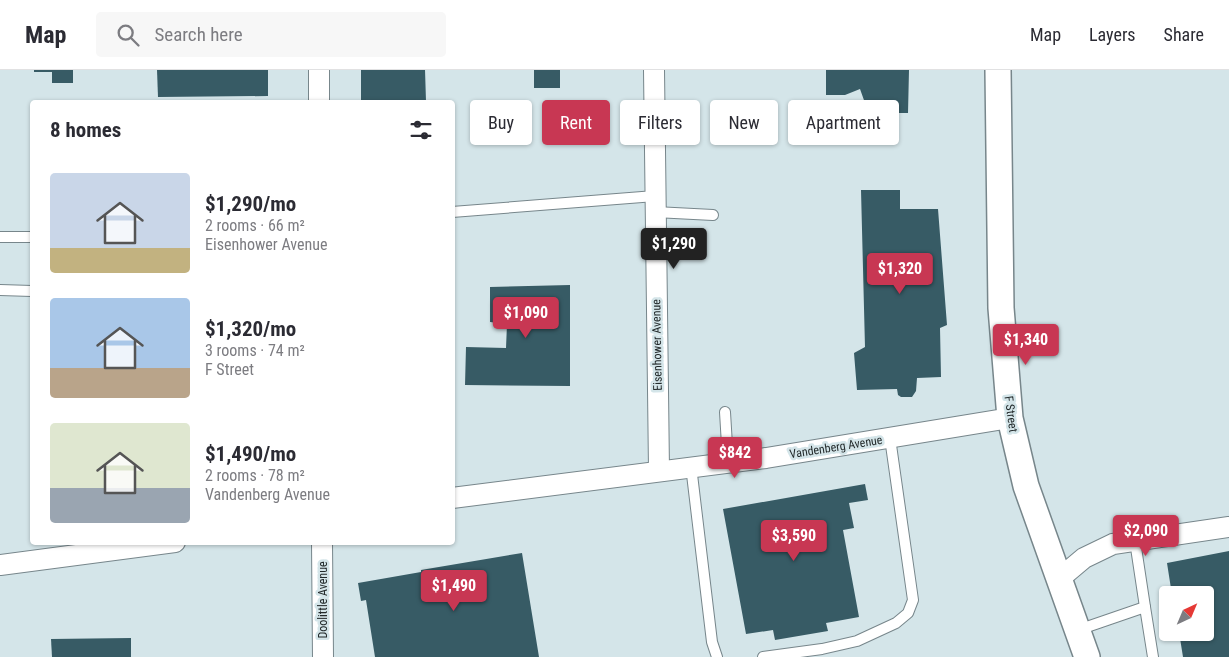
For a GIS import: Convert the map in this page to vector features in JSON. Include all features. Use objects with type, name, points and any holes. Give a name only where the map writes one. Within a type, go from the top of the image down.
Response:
[{"type":"street","points":[[319,70],[319,100]]},
{"type":"street","name":"Eisenhower Avenue","points":[[654,70],[659,470]]},
{"type":"street","name":"F Street","points":[[998,70],[1001,308],[1010,418],[1026,486],[1087,657]]},
{"type":"street","name":"Vandenberg Avenue","points":[[455,498],[728,462],[1010,418]]},
{"type":"street","points":[[1060,578],[1084,558],[1113,544],[1229,527]]},
{"type":"street","points":[[0,565],[148,545]]},
{"type":"street","name":"Doolittle Avenue","points":[[322,545],[323,657]]},
{"type":"lane","points":[[455,212],[655,204],[713,215]]},
{"type":"lane","points":[[0,237],[30,237]]},
{"type":"lane","points":[[0,290],[30,291]]},
{"type":"lane","points":[[726,412],[728,462]]},
{"type":"lane","points":[[763,657],[822,649],[857,641],[896,623],[908,613],[913,600],[890,438]]},
{"type":"lane","points":[[691,466],[712,642],[717,657]]},
{"type":"lane","points":[[1135,541],[1153,657]]},
{"type":"lane","points":[[1077,630],[1145,607]]},
{"type":"building","points":[[34,70],[73,70],[73,83],[52,83],[52,72],[34,72]]},
{"type":"building","points":[[157,70],[268,70],[268,96],[158,97]]},
{"type":"building","points":[[361,70],[425,70],[426,100],[361,100]]},
{"type":"building","points":[[534,70],[560,70],[560,88],[534,88]]},
{"type":"building","points":[[826,70],[909,70],[908,113],[899,113],[899,100],[864,100],[860,89],[845,95],[826,95]]},
{"type":"building","points":[[861,190],[900,190],[900,209],[938,209],[947,325],[940,328],[941,377],[917,378],[916,391],[912,397],[901,397],[898,395],[897,389],[857,390],[854,353],[865,347]]},
{"type":"building","points":[[570,285],[570,386],[465,385],[466,347],[506,348],[507,324],[490,322],[490,287]]},
{"type":"building","points":[[865,484],[868,500],[849,503],[854,528],[843,530],[859,617],[826,623],[828,631],[775,640],[773,630],[746,634],[723,509]]},
{"type":"building","points":[[1229,551],[1229,657],[1183,657],[1180,641],[1214,641],[1214,586],[1171,586],[1167,563]]},
{"type":"building","points":[[522,553],[539,657],[375,657],[366,600],[361,601],[358,583]]},
{"type":"building","points":[[131,638],[131,657],[52,657],[51,639]]}]
